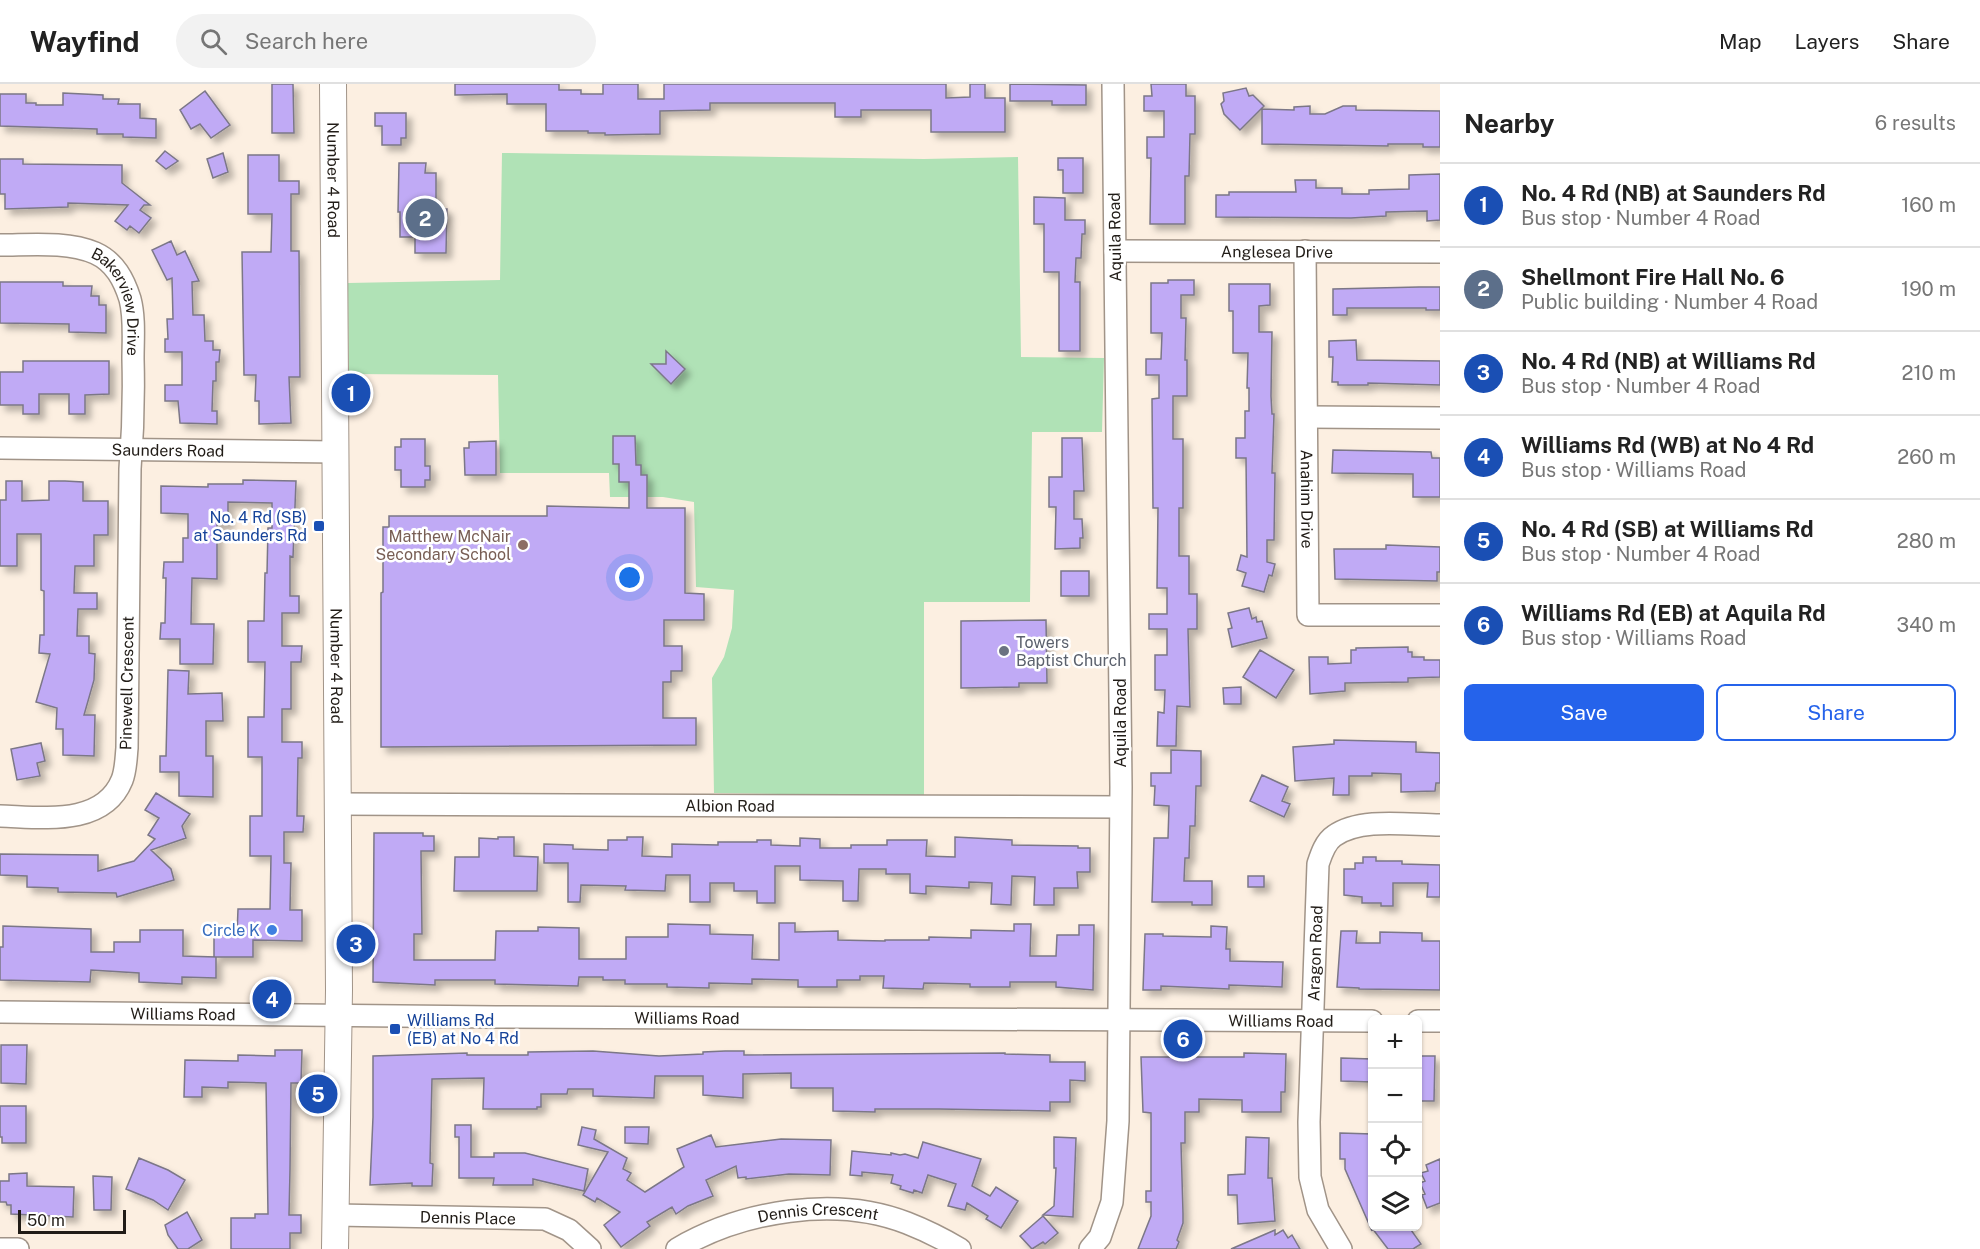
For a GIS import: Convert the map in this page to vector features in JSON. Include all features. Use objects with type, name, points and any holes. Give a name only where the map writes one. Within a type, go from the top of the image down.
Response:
[{"type":"main road","name":"Number 4 Road","points":[[333,84],[339,1015],[335,1249]]},
{"type":"street","name":"Aquila Road","points":[[1090,1249],[1100,1237],[1112,1202],[1118,1121],[1120,807],[1113,84]]},
{"type":"street","name":"Bakerview Drive","points":[[0,245],[57,245],[85,250],[104,258],[116,270],[126,289],[132,313],[134,429],[132,450]]},
{"type":"street","name":"Anglesea Drive","points":[[1115,251],[1440,252]]},
{"type":"street","name":"Anahim Drive","points":[[1305,251],[1308,615],[1440,615]]},
{"type":"street","points":[[1308,417],[1440,418]]},
{"type":"street","name":"Saunders Road","points":[[0,448],[336,452]]},
{"type":"street","name":"Pinewell Crescent","points":[[0,816],[51,817],[86,813],[106,803],[121,781],[127,748],[132,450]]},
{"type":"street","name":"Albion Road","points":[[338,804],[1120,807]]},
{"type":"street","name":"Aragon Road","points":[[1341,1249],[1318,1210],[1310,1177],[1309,1122],[1318,864],[1332,836],[1348,829],[1365,824],[1440,825]]},
{"type":"street","name":"Williams Road","points":[[0,1011],[1368,1021]]},
{"type":"street","points":[[1422,1021],[1440,1021]]},
{"type":"street","name":"Dennis Crescent","points":[[678,1249],[721,1228],[750,1218],[779,1212],[838,1209],[905,1222],[960,1249]]},
{"type":"street","name":"Dennis Place","points":[[336,1215],[545,1219],[569,1230],[590,1249]]},
{"type":"street","points":[[0,1249],[18,1249]]},
{"type":"green space","points":[[502,153],[924,159],[1018,157],[1021,357],[1104,358],[1102,432],[1032,432],[1030,602],[924,602],[924,796],[714,793],[712,678],[724,657],[732,628],[734,590],[696,587],[694,502],[663,497],[610,497],[609,473],[500,473],[498,375],[349,374],[348,283],[500,280]]},
{"type":"building","points":[[272,84],[293,84],[294,133],[272,133]]},
{"type":"building","points":[[455,84],[559,84],[559,90],[581,90],[581,94],[603,94],[603,84],[638,84],[638,99],[664,99],[664,84],[946,84],[946,98],[970,97],[970,84],[985,84],[985,98],[1005,98],[1005,132],[931,132],[931,110],[861,110],[861,117],[835,117],[835,103],[710,103],[710,110],[660,111],[660,134],[605,135],[605,133],[588,133],[588,131],[546,131],[546,104],[507,104],[507,94],[455,95]]},
{"type":"building","points":[[1010,84],[1086,85],[1086,105],[1052,105],[1052,101],[1010,101]]},
{"type":"building","points":[[1151,84],[1186,84],[1186,96],[1195,96],[1195,134],[1190,134],[1189,176],[1185,176],[1185,224],[1150,224],[1151,158],[1147,158],[1147,137],[1164,137],[1164,111],[1144,111],[1144,96],[1152,96]]},
{"type":"building","points":[[1246,88],[1249,96],[1253,95],[1264,106],[1240,130],[1224,114],[1221,104],[1224,101],[1223,93]]},
{"type":"building","points":[[205,91],[230,125],[211,138],[200,124],[191,129],[180,110]]},
{"type":"building","points":[[63,93],[103,95],[103,99],[119,99],[118,104],[140,104],[140,118],[156,119],[156,138],[97,134],[97,129],[0,126],[0,94],[26,94],[26,103],[36,103],[36,105],[63,105]]},
{"type":"building","points":[[1310,106],[1310,114],[1325,114],[1343,106],[1356,106],[1356,110],[1440,111],[1440,147],[1423,147],[1423,144],[1388,144],[1388,146],[1262,144],[1262,109],[1294,110],[1294,107]]},
{"type":"building","points":[[375,113],[406,113],[406,138],[401,138],[401,145],[382,145],[382,126],[375,126]]},
{"type":"building","points":[[165,151],[178,161],[166,169],[156,161]]},
{"type":"building","points":[[223,153],[228,172],[213,178],[207,159]]},
{"type":"building","points":[[248,155],[279,155],[279,181],[299,181],[299,194],[291,194],[291,251],[299,251],[300,377],[289,377],[291,423],[259,424],[259,401],[255,401],[256,375],[244,375],[242,252],[271,252],[272,214],[248,214]]},
{"type":"building","points":[[1058,158],[1083,158],[1083,193],[1063,193],[1063,170],[1058,170]]},
{"type":"building","points":[[0,159],[23,159],[23,164],[122,165],[122,183],[150,205],[144,205],[140,210],[151,218],[139,233],[130,226],[127,230],[115,221],[128,205],[68,203],[68,207],[5,209],[5,194],[0,194]]},
{"type":"building","points":[[399,163],[426,163],[425,173],[436,173],[436,209],[447,209],[446,253],[415,253],[415,237],[400,237]]},
{"type":"building","points":[[1440,174],[1440,220],[1427,221],[1427,211],[1386,212],[1386,216],[1351,218],[1216,217],[1216,195],[1229,195],[1229,192],[1296,192],[1295,180],[1316,180],[1316,188],[1342,188],[1342,194],[1369,194],[1369,190],[1409,189],[1409,175]]},
{"type":"building","points":[[1034,197],[1065,198],[1065,220],[1085,220],[1081,258],[1076,258],[1075,282],[1080,282],[1080,351],[1059,351],[1059,272],[1044,272],[1044,224],[1034,224]]},
{"type":"building","points":[[171,241],[177,255],[185,251],[199,281],[192,282],[193,315],[204,315],[205,341],[213,341],[213,350],[220,350],[219,362],[216,362],[216,381],[213,381],[212,411],[217,411],[217,424],[180,423],[178,401],[165,401],[165,385],[182,385],[182,352],[165,352],[165,339],[168,339],[167,319],[173,319],[172,278],[167,280],[152,250]]},
{"type":"building","points":[[1168,280],[1194,280],[1194,295],[1181,295],[1181,318],[1186,318],[1187,396],[1173,396],[1173,439],[1183,439],[1183,508],[1179,508],[1179,556],[1189,556],[1189,594],[1197,594],[1197,629],[1188,629],[1190,707],[1177,706],[1176,746],[1157,746],[1158,712],[1164,713],[1165,690],[1155,690],[1155,655],[1167,655],[1167,629],[1149,629],[1149,614],[1167,614],[1167,588],[1157,588],[1158,508],[1153,508],[1152,399],[1159,398],[1159,375],[1146,375],[1146,359],[1161,359],[1162,333],[1151,333],[1151,283],[1168,283]]},
{"type":"building","points":[[0,282],[63,282],[63,286],[92,286],[91,296],[99,296],[99,305],[106,305],[106,333],[69,332],[69,324],[0,323]]},
{"type":"building","points":[[1229,284],[1270,284],[1270,305],[1259,306],[1259,332],[1272,332],[1271,396],[1272,414],[1274,414],[1272,473],[1275,473],[1274,540],[1267,540],[1267,562],[1275,564],[1264,592],[1242,586],[1246,573],[1237,570],[1241,555],[1247,557],[1246,458],[1236,458],[1236,438],[1245,438],[1245,411],[1249,411],[1249,388],[1247,388],[1248,353],[1233,353],[1233,311],[1229,311]]},
{"type":"building","points":[[1440,287],[1440,310],[1347,308],[1347,315],[1333,315],[1333,289]]},
{"type":"building","points":[[1356,340],[1357,360],[1440,361],[1440,385],[1368,383],[1368,385],[1338,385],[1338,382],[1332,382],[1333,357],[1329,357],[1329,341]]},
{"type":"building","points":[[666,351],[685,369],[671,384],[651,364],[666,364]]},
{"type":"building","points":[[23,361],[109,361],[109,394],[85,395],[85,414],[69,414],[69,394],[39,394],[39,414],[23,414],[23,405],[0,405],[0,372],[23,372]]},
{"type":"building","points":[[613,436],[635,436],[636,465],[641,465],[641,475],[647,475],[647,508],[685,508],[685,593],[704,594],[704,620],[664,620],[664,646],[682,646],[682,671],[671,671],[671,682],[663,682],[663,718],[696,718],[696,745],[381,747],[383,527],[389,527],[389,516],[547,516],[547,506],[629,508],[629,482],[619,482],[619,464],[613,464]]},
{"type":"building","points":[[1062,438],[1082,438],[1084,491],[1074,491],[1074,519],[1082,519],[1083,538],[1080,538],[1080,548],[1055,549],[1056,507],[1049,507],[1049,477],[1062,477]]},
{"type":"building","points":[[401,439],[425,439],[425,466],[430,466],[430,480],[425,480],[425,487],[401,487],[401,470],[395,470],[395,447],[401,447]]},
{"type":"building","points":[[496,441],[496,475],[465,475],[464,448],[469,448],[469,442]]},
{"type":"building","points":[[1333,450],[1431,452],[1432,458],[1440,458],[1440,497],[1413,497],[1413,474],[1332,473]]},
{"type":"building","points":[[243,480],[296,481],[293,557],[290,556],[290,596],[299,596],[299,613],[282,613],[282,646],[302,646],[301,662],[291,662],[291,709],[282,709],[282,742],[302,742],[302,758],[298,758],[297,816],[304,816],[303,832],[284,832],[284,863],[291,863],[290,910],[302,910],[302,941],[253,940],[253,957],[214,957],[214,935],[237,935],[238,909],[270,909],[271,856],[250,856],[250,816],[262,816],[262,757],[248,757],[248,717],[264,717],[265,662],[248,662],[248,621],[264,621],[268,528],[272,528],[272,503],[228,502],[228,524],[217,524],[217,579],[192,578],[191,624],[214,624],[213,664],[180,664],[180,639],[160,639],[161,623],[165,623],[166,578],[163,578],[164,562],[183,562],[183,538],[188,538],[188,514],[161,513],[161,486],[208,487],[208,484],[243,484]]},
{"type":"building","points":[[6,481],[22,481],[22,501],[49,500],[49,481],[65,481],[83,482],[83,501],[108,501],[108,535],[94,535],[94,566],[75,566],[74,593],[97,593],[97,609],[78,609],[77,636],[89,636],[89,653],[95,654],[94,680],[84,715],[95,715],[94,756],[63,755],[63,729],[56,729],[57,708],[36,702],[50,654],[39,653],[40,635],[44,635],[41,534],[17,534],[17,566],[0,566],[0,500],[6,500]]},
{"type":"building","points":[[1386,545],[1440,547],[1440,572],[1437,572],[1437,581],[1335,579],[1334,549],[1386,549]]},
{"type":"building","points":[[1061,571],[1089,571],[1089,596],[1061,596]]},
{"type":"building","points":[[1249,608],[1252,619],[1256,617],[1257,622],[1262,621],[1267,638],[1232,647],[1228,629],[1232,628],[1228,613]]},
{"type":"building","name":"Towers Baptist Church","points":[[1046,620],[1047,683],[1019,683],[1019,687],[961,688],[961,621]]},
{"type":"building","points":[[1408,647],[1408,652],[1412,652],[1412,657],[1440,660],[1440,677],[1408,678],[1408,682],[1345,683],[1345,691],[1310,694],[1309,657],[1328,657],[1328,664],[1351,663],[1351,650],[1356,650],[1356,648]]},
{"type":"building","points":[[1260,650],[1294,670],[1276,698],[1243,677]]},
{"type":"building","points":[[168,670],[189,671],[188,694],[222,693],[223,721],[206,721],[206,756],[213,756],[213,797],[179,796],[179,772],[160,772],[160,756],[166,756]]},
{"type":"building","points":[[1241,687],[1241,704],[1224,704],[1223,688]]},
{"type":"building","points":[[1334,740],[1416,742],[1416,752],[1440,753],[1440,783],[1436,783],[1435,791],[1401,792],[1401,774],[1372,773],[1372,776],[1349,776],[1349,795],[1333,795],[1334,778],[1295,781],[1293,747],[1334,744]]},
{"type":"building","points":[[41,743],[45,761],[37,763],[40,776],[17,780],[11,749]]},
{"type":"building","points":[[1171,750],[1201,751],[1201,786],[1196,786],[1195,826],[1190,826],[1189,858],[1185,858],[1184,881],[1212,881],[1212,905],[1192,905],[1192,902],[1152,902],[1154,838],[1168,838],[1169,806],[1154,805],[1155,786],[1151,786],[1151,773],[1171,773]]},
{"type":"building","points":[[1262,775],[1288,787],[1282,801],[1290,804],[1284,817],[1250,801]]},
{"type":"building","points":[[156,793],[190,814],[182,826],[186,838],[151,850],[171,869],[174,880],[117,897],[116,893],[58,892],[58,888],[27,887],[27,876],[0,875],[0,854],[98,855],[98,871],[134,861],[155,839],[148,835],[159,818],[145,810]]},
{"type":"building","points":[[374,833],[423,833],[423,836],[434,836],[434,851],[421,851],[422,934],[414,934],[414,960],[495,960],[496,931],[538,931],[538,927],[579,928],[579,959],[626,959],[626,937],[668,937],[668,924],[710,925],[710,934],[753,935],[752,959],[779,960],[779,923],[795,923],[795,932],[838,931],[838,940],[885,941],[929,940],[929,937],[971,938],[971,930],[1014,931],[1014,924],[1031,924],[1030,956],[1056,956],[1057,935],[1079,935],[1079,925],[1094,925],[1093,990],[1056,987],[1056,982],[1010,982],[1010,987],[970,987],[970,984],[924,983],[923,989],[883,988],[884,976],[860,976],[860,980],[837,980],[837,987],[798,987],[798,980],[752,979],[752,984],[709,983],[709,988],[667,987],[667,984],[625,984],[625,980],[603,980],[603,977],[579,977],[578,986],[495,984],[495,980],[435,980],[435,985],[373,982]]},
{"type":"building","points":[[498,837],[514,837],[514,856],[538,857],[537,891],[454,891],[455,857],[479,857],[479,838],[498,839]]},
{"type":"building","points":[[627,837],[643,837],[642,856],[672,857],[672,844],[718,845],[718,842],[771,840],[771,845],[800,846],[800,838],[820,839],[820,848],[887,845],[887,840],[927,840],[926,856],[955,857],[955,837],[1012,840],[1012,845],[1090,848],[1090,872],[1077,872],[1078,888],[1054,888],[1054,905],[1034,905],[1035,877],[1012,876],[1011,905],[991,904],[992,883],[969,882],[969,888],[926,886],[926,894],[910,893],[910,874],[886,874],[886,869],[859,869],[858,901],[843,901],[843,881],[800,880],[800,866],[775,866],[775,903],[757,903],[757,891],[734,891],[734,883],[710,883],[710,902],[690,902],[690,875],[666,875],[665,891],[625,890],[626,886],[581,885],[580,902],[568,902],[568,863],[544,863],[544,844],[573,845],[573,849],[608,850],[608,840],[627,840]]},
{"type":"building","points":[[1363,857],[1376,857],[1376,861],[1402,861],[1402,864],[1440,865],[1440,897],[1427,897],[1428,883],[1393,883],[1393,906],[1381,906],[1381,903],[1362,903],[1362,897],[1344,895],[1344,869],[1355,869],[1355,863],[1363,863]]},
{"type":"building","points":[[1248,876],[1264,876],[1264,887],[1248,887]]},
{"type":"building","points":[[3,926],[91,929],[91,952],[114,952],[114,942],[140,942],[140,930],[183,930],[183,956],[216,957],[216,978],[182,977],[182,984],[139,982],[139,973],[91,970],[90,982],[0,980],[0,947],[3,947]]},
{"type":"building","points":[[1211,926],[1227,927],[1226,949],[1230,949],[1230,961],[1283,962],[1282,987],[1229,985],[1229,989],[1161,986],[1161,990],[1143,990],[1145,934],[1211,937]]},
{"type":"building","points":[[1341,931],[1357,931],[1356,943],[1380,943],[1380,932],[1422,933],[1422,941],[1440,941],[1440,990],[1337,987]]},
{"type":"building","points":[[1,1045],[27,1045],[26,1084],[1,1083]]},
{"type":"building","points":[[275,1050],[302,1050],[301,1083],[291,1083],[289,1215],[301,1215],[301,1233],[290,1233],[290,1249],[231,1249],[231,1218],[255,1218],[255,1214],[268,1214],[266,1083],[228,1082],[228,1088],[202,1087],[202,1097],[184,1097],[185,1060],[238,1061],[238,1055],[275,1056]]},
{"type":"building","points":[[593,1051],[659,1056],[725,1051],[744,1051],[744,1055],[1005,1053],[1050,1055],[1050,1062],[1085,1062],[1085,1081],[1070,1080],[1070,1102],[1050,1102],[1050,1111],[875,1109],[875,1112],[833,1111],[833,1088],[791,1088],[791,1073],[743,1074],[743,1098],[703,1095],[703,1076],[655,1076],[654,1098],[593,1096],[593,1089],[568,1089],[567,1094],[541,1094],[541,1107],[537,1109],[483,1109],[484,1078],[432,1079],[430,1163],[433,1164],[432,1186],[412,1186],[412,1183],[370,1185],[373,1056],[467,1053],[467,1055],[528,1055],[528,1052]]},
{"type":"building","points":[[1244,1053],[1286,1054],[1285,1092],[1281,1092],[1281,1112],[1242,1112],[1242,1100],[1199,1099],[1199,1112],[1185,1112],[1185,1143],[1181,1143],[1183,1223],[1177,1240],[1179,1242],[1176,1249],[1138,1249],[1151,1216],[1151,1202],[1146,1202],[1146,1191],[1151,1191],[1151,1113],[1143,1112],[1141,1057],[1244,1057]]},
{"type":"building","points":[[1422,1056],[1435,1056],[1434,1101],[1422,1101]]},
{"type":"building","points":[[1341,1058],[1368,1059],[1368,1082],[1341,1081]]},
{"type":"building","points":[[0,1106],[26,1106],[26,1143],[2,1143]]},
{"type":"building","points":[[455,1125],[471,1125],[471,1157],[494,1157],[494,1153],[525,1153],[588,1169],[584,1191],[533,1179],[533,1185],[493,1185],[494,1178],[459,1178],[459,1137],[455,1137]]},
{"type":"building","points":[[582,1127],[596,1130],[594,1139],[627,1158],[623,1169],[631,1173],[627,1180],[645,1192],[684,1167],[677,1149],[711,1135],[716,1147],[781,1139],[831,1140],[830,1175],[789,1174],[746,1179],[746,1177],[738,1178],[736,1166],[706,1180],[713,1196],[688,1206],[676,1214],[672,1207],[647,1222],[650,1226],[621,1247],[604,1225],[620,1212],[597,1198],[595,1202],[583,1195],[608,1152],[578,1145]]},
{"type":"building","points":[[625,1127],[649,1127],[648,1144],[625,1143]]},
{"type":"building","points":[[1340,1133],[1368,1134],[1368,1222],[1345,1169],[1345,1159],[1340,1159]]},
{"type":"building","points":[[1054,1137],[1076,1138],[1073,1217],[1043,1215],[1054,1206],[1056,1168],[1054,1168]]},
{"type":"building","points":[[1246,1137],[1269,1138],[1268,1178],[1272,1178],[1275,1221],[1238,1224],[1237,1195],[1228,1195],[1228,1175],[1245,1174]]},
{"type":"building","points":[[923,1142],[981,1159],[972,1186],[990,1196],[996,1187],[1018,1201],[1001,1228],[986,1219],[988,1216],[967,1203],[965,1210],[948,1206],[956,1184],[928,1175],[922,1193],[914,1190],[913,1193],[891,1183],[893,1175],[862,1172],[862,1176],[850,1175],[852,1151],[905,1154],[918,1158]]},
{"type":"building","points":[[139,1158],[185,1180],[168,1210],[153,1200],[126,1189]]},
{"type":"building","points":[[1440,1159],[1440,1203],[1427,1208],[1422,1195],[1425,1194],[1422,1182],[1425,1181],[1422,1173],[1428,1171],[1426,1165]]},
{"type":"building","points":[[27,1173],[27,1186],[74,1187],[73,1217],[11,1214],[11,1205],[0,1202],[0,1181],[9,1181],[9,1174]]},
{"type":"building","points":[[93,1176],[112,1177],[111,1210],[94,1210]]},
{"type":"building","points":[[187,1212],[202,1240],[188,1249],[178,1249],[168,1235],[165,1225]]},
{"type":"building","points":[[1043,1216],[1058,1233],[1045,1244],[1043,1242],[1032,1249],[1020,1236]]},
{"type":"building","points":[[1275,1230],[1275,1235],[1283,1230],[1288,1238],[1292,1235],[1300,1249],[1231,1249]]},
{"type":"building","points":[[1374,1231],[1412,1231],[1421,1244],[1413,1249],[1388,1249]]},
{"type":"place","name":"Shellmont Fire Hall No. 6","points":[[425,218]]},
{"type":"place","name":"No. 4 Rd (NB) at Saunders Rd","points":[[351,393]]},
{"type":"place","name":"No. 4 Rd (SB) at Saunders Rd","points":[[319,526]]},
{"type":"place","name":"Matthew McNair Secondary School","points":[[523,545]]},
{"type":"place","name":"Towers Baptist Church","points":[[1004,651]]},
{"type":"place","name":"Circle K","points":[[272,930]]},
{"type":"place","name":"No. 4 Rd (NB) at Williams Rd","points":[[356,944]]},
{"type":"place","name":"Williams Rd (WB) at No 4 Rd","points":[[272,999]]},
{"type":"place","name":"Williams Rd (EB) at No 4 Rd","points":[[395,1029]]},
{"type":"place","name":"Williams Rd (EB) at Aquila Rd","points":[[1183,1039]]},
{"type":"place","name":"No. 4 Rd (SB) at Williams Rd","points":[[318,1094]]}]
